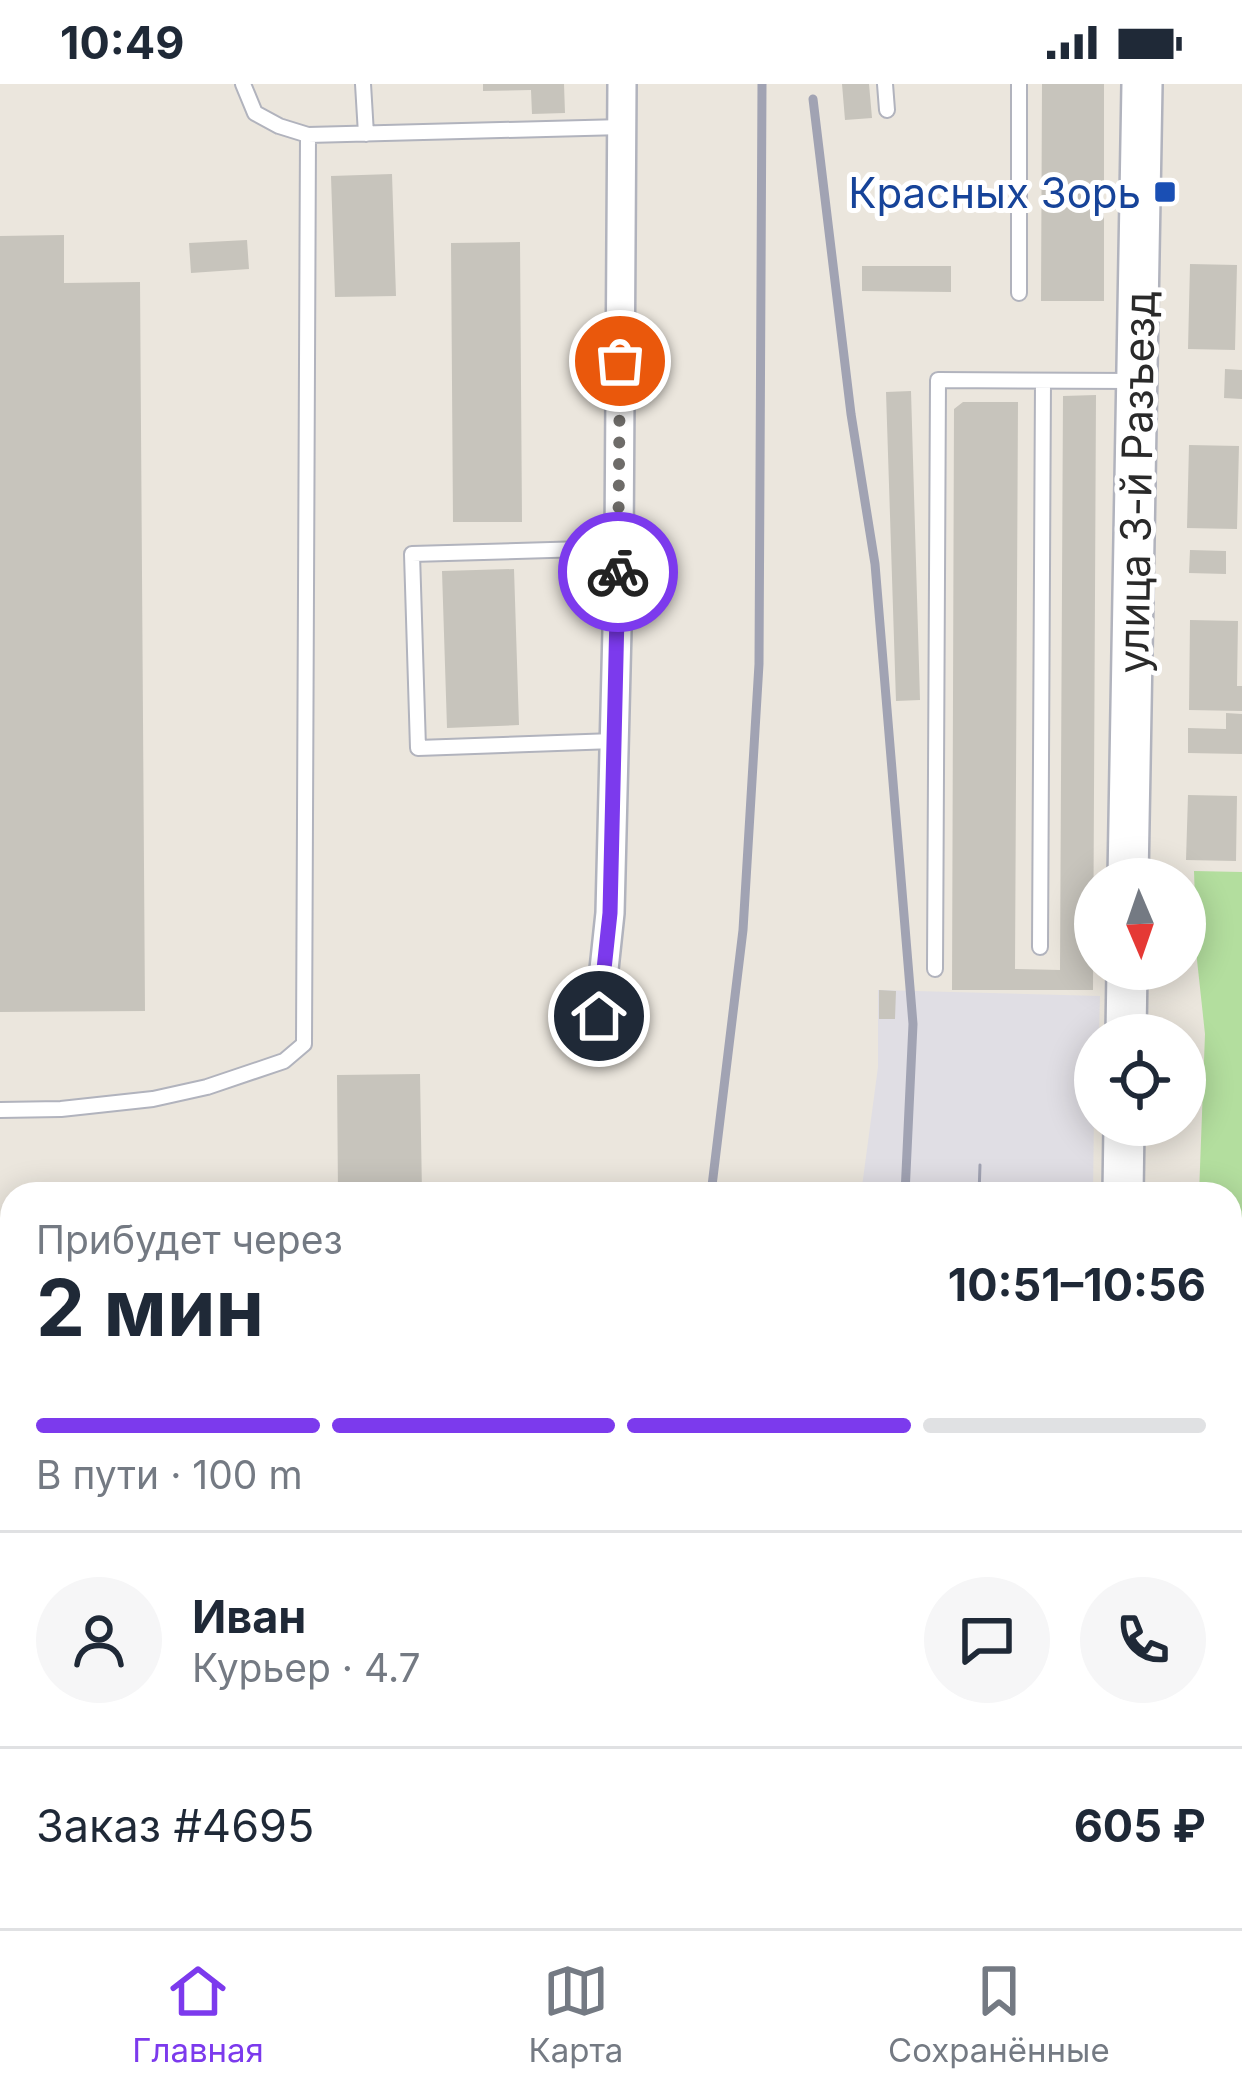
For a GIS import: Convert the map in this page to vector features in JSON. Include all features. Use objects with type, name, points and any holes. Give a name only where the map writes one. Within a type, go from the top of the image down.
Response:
[{"type":"main road","name":"улица 3-й Разъезд","points":[[1129,858],[1142,84]]},
{"type":"main road","points":[[1123,1182],[1124,1146]]},
{"type":"street","points":[[599,1016],[610,913],[619,548],[622,84]]},
{"type":"lane","points":[[243,84],[255,113],[308,135],[622,128]]},
{"type":"lane","points":[[363,84],[367,134]]},
{"type":"lane","points":[[885,84],[886,110]]},
{"type":"lane","points":[[1019,84],[1019,293]]},
{"type":"lane","points":[[0,1110],[152,1099],[207,1087],[284,1061],[304,1044],[308,135]]},
{"type":"lane","points":[[934,969],[938,380],[1138,381]]},
{"type":"lane","points":[[1040,947],[1043,381]]},
{"type":"lane","points":[[614,741],[418,748],[412,554],[619,548]]},
{"type":"shaded area","points":[[878,990],[1100,996],[1100,1014],[1074,1014],[1074,1146],[1094,1146],[1093,1182],[863,1182],[878,1067]]},
{"type":"green space","points":[[1206,871],[1242,872],[1242,1182],[1199,1182],[1201,1146],[1206,1146]]},
{"type":"building","points":[[483,84],[564,84],[565,113],[532,114],[531,90],[483,91]]},
{"type":"building","points":[[842,84],[869,84],[872,118],[845,120]]},
{"type":"building","points":[[1042,84],[1104,84],[1104,301],[1041,301]]},
{"type":"building","points":[[392,174],[396,296],[335,297],[331,176]]},
{"type":"building","points":[[64,235],[64,283],[140,282],[145,1011],[0,1012],[0,236]]},
{"type":"building","points":[[247,240],[249,269],[191,273],[189,243]]},
{"type":"building","points":[[520,242],[522,522],[453,522],[451,243]]},
{"type":"building","points":[[1190,264],[1237,265],[1235,350],[1188,349]]},
{"type":"building","points":[[862,266],[951,266],[951,292],[862,291]]},
{"type":"building","points":[[1225,369],[1242,370],[1242,399],[1224,398]]},
{"type":"building","points":[[911,391],[920,700],[896,701],[886,392]]},
{"type":"building","points":[[1096,395],[1094,858],[1074,858],[1074,990],[952,990],[954,409],[963,402],[1018,402],[1015,969],[1060,970],[1063,396]]},
{"type":"building","points":[[1189,445],[1239,446],[1237,529],[1187,528]]},
{"type":"building","points":[[1190,550],[1226,551],[1226,574],[1189,573]]},
{"type":"building","points":[[514,569],[519,725],[447,728],[442,571]]},
{"type":"building","points":[[1190,620],[1238,621],[1237,686],[1242,686],[1242,711],[1189,710]]},
{"type":"building","points":[[1226,713],[1242,714],[1242,754],[1188,753],[1188,728],[1226,729]]},
{"type":"building","points":[[1188,795],[1237,796],[1236,861],[1186,858]]},
{"type":"building","points":[[879,990],[896,991],[895,1019],[879,1019]]},
{"type":"building","points":[[420,1074],[422,1182],[338,1182],[337,1075]]},
{"type":"tram line","points":[[979,1182],[980,1165]]},
{"type":"railway","points":[[712,1182],[743,930],[759,664],[762,84]]},
{"type":"railway","points":[[813,99],[851,414],[875,564],[913,1024],[906,1182]]},
{"type":"way so far","points":[[618,572],[620,361]]},
{"type":"place","name":"Красных Зорь","points":[[1165,192]]},
{"type":"route","points":[[599,1016],[610,913],[618,572]]}]
